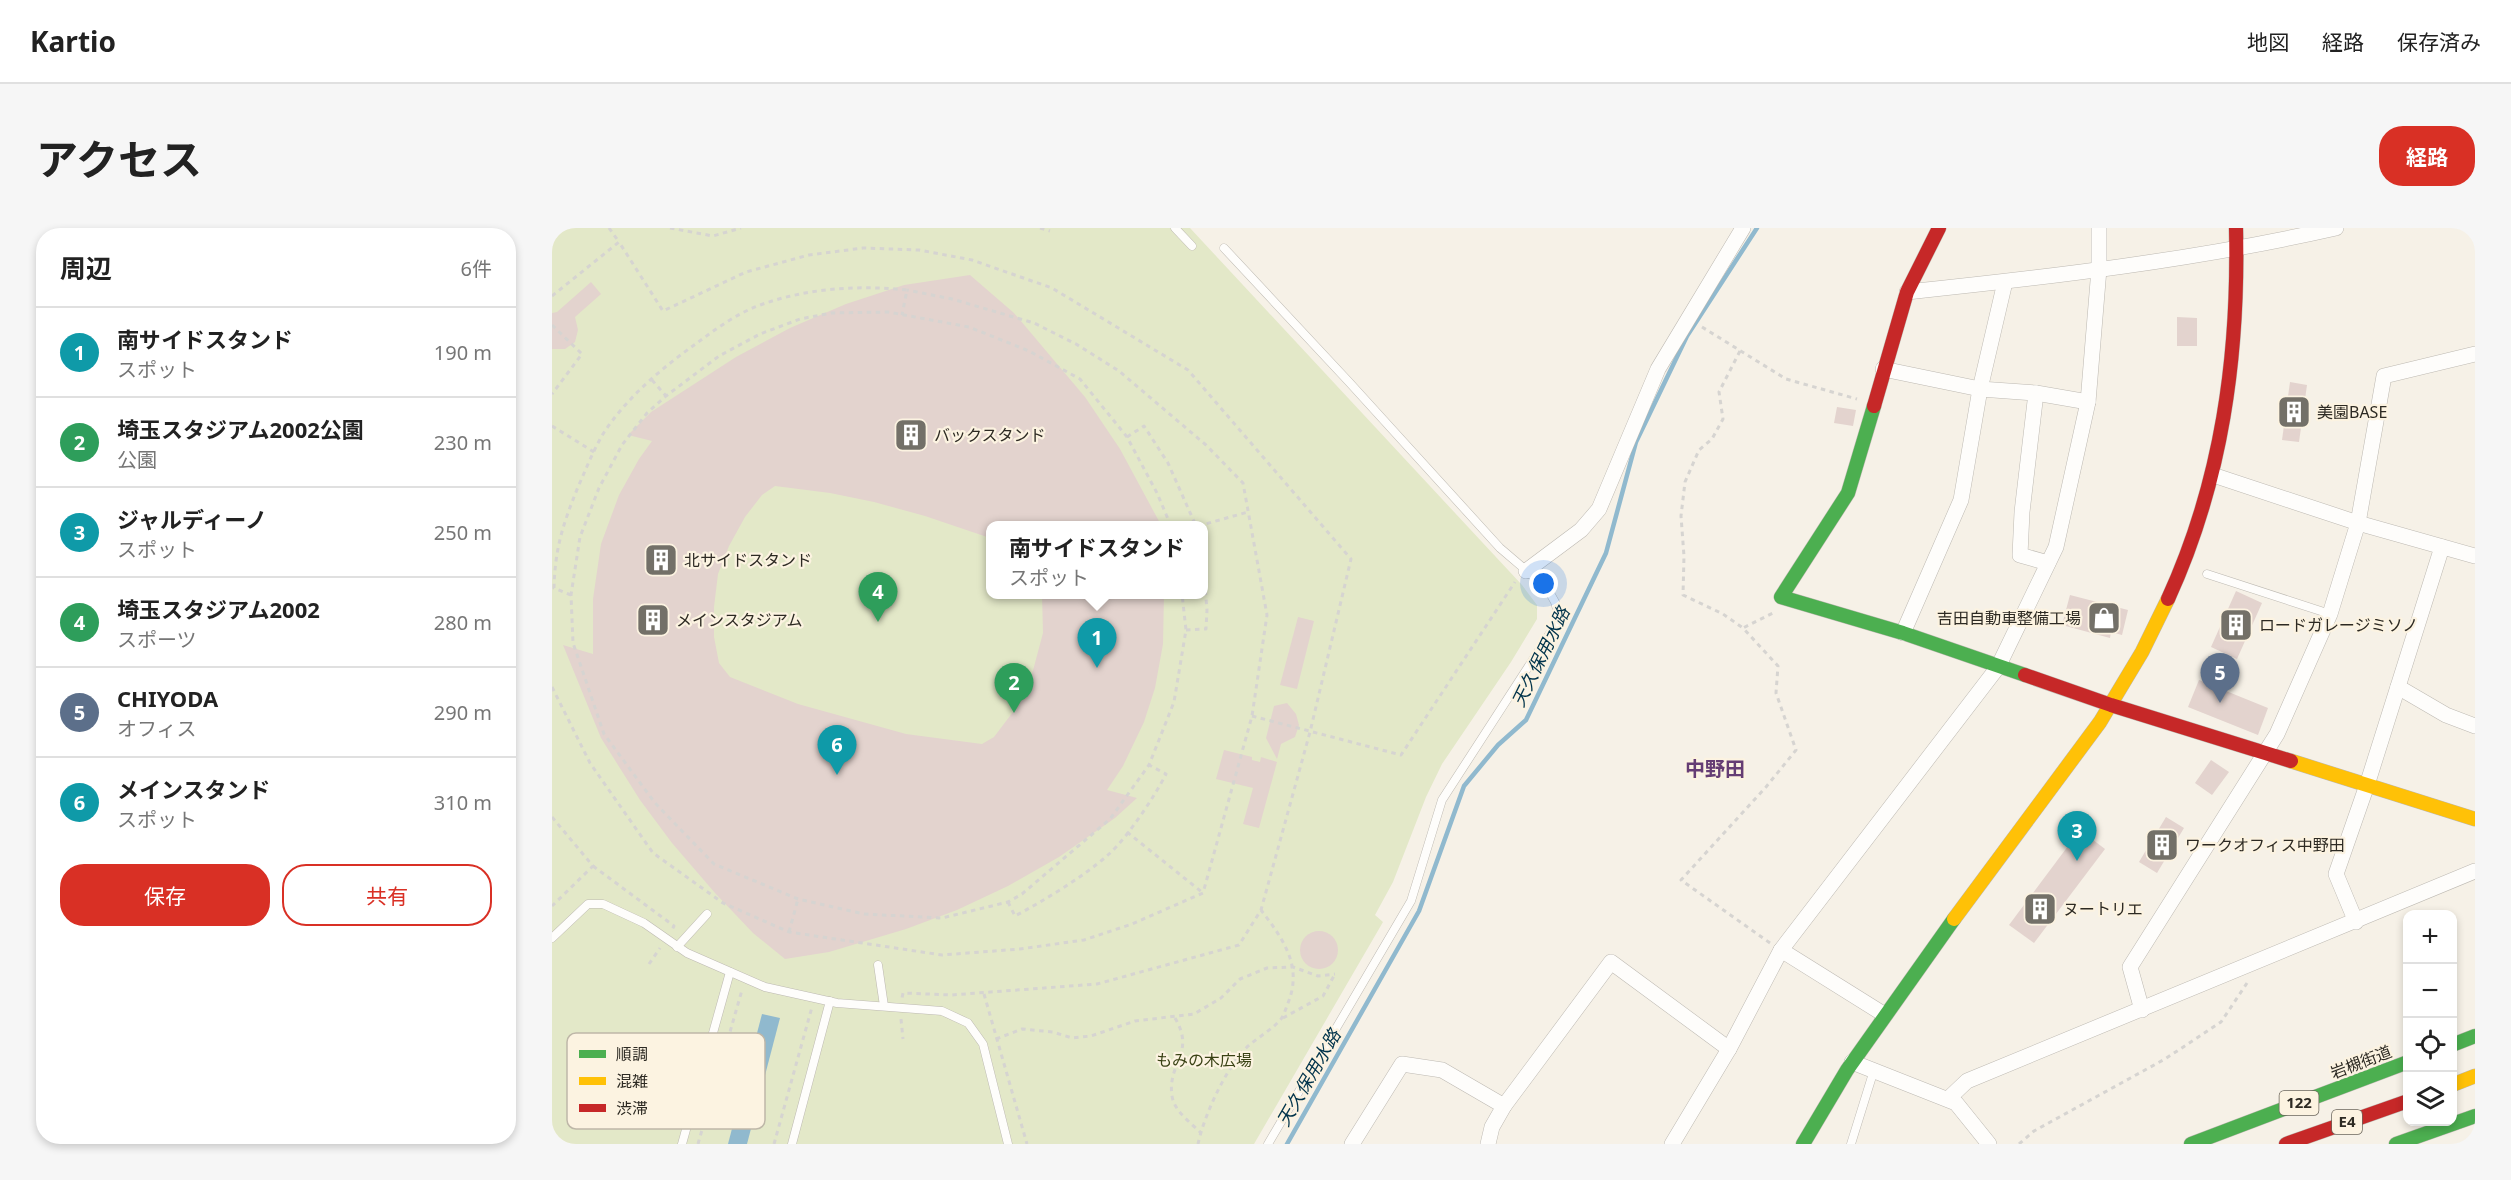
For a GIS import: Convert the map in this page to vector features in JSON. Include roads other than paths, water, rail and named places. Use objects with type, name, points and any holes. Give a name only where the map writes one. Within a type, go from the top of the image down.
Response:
[{"type":"main road","points":[[1939,228],[1907,292],[1848,493],[1781,597],[1903,633],[2111,705],[2475,819]]},
{"type":"main road","points":[[1803,1144],[1821,1109],[1852,1062],[1961,908],[2069,765],[2111,705],[2159,621],[2179,575],[2213,474],[2234,345],[2236,228]]},
{"type":"main road","points":[[2457,1043],[2475,1036]]},
{"type":"main road","name":"岩槻街道","points":[[2191,1144],[2403,1064]]},
{"type":"main road","points":[[2457,1083],[2475,1076]]},
{"type":"main road","name":"E4","points":[[2286,1144],[2403,1103]]},
{"type":"main road","points":[[2396,1144],[2475,1116]]},
{"type":"street","points":[[1526,571],[1581,530],[1599,509],[1659,369],[1743,228]]},
{"type":"street","points":[[1672,1144],[1729,1049],[1781,950],[1998,667],[2048,563],[2055,547],[2088,402],[2099,228]]},
{"type":"street","points":[[1907,292],[2005,282],[2237,249],[2336,228]]},
{"type":"street","points":[[1903,633],[1961,500],[1980,389],[2005,282]]},
{"type":"street","points":[[2142,1010],[2130,967],[2277,734],[2330,614],[2358,523],[2384,376],[2475,354]]},
{"type":"street","points":[[1883,369],[1980,389],[2036,393],[2088,402]]},
{"type":"street","points":[[2036,393],[2022,512],[2020,555],[2048,563]]},
{"type":"street","points":[[2213,474],[2358,523],[2475,556]]},
{"type":"street","points":[[2356,922],[2336,874],[2367,785],[2442,547]]},
{"type":"street","points":[[2398,687],[2446,715],[2475,726]]},
{"type":"street","points":[[1948,1099],[1967,1081],[2475,871]]},
{"type":"street","points":[[1781,950],[1885,1015]]},
{"type":"street","points":[[1488,1144],[1492,1127],[1504,1106],[1611,962],[1729,1049]]},
{"type":"street","points":[[1852,1062],[1956,1103],[1989,1144]]},
{"type":"street","points":[[1353,1144],[1402,1064],[1442,1070],[1504,1106]]},
{"type":"lane","points":[[1175,228],[1192,246]]},
{"type":"lane","points":[[1224,248],[1500,548],[1547,588],[1558,613],[1556,624],[1442,800],[1411,901],[1268,1144]]},
{"type":"lane","points":[[2206,574],[2330,614]]},
{"type":"lane","points":[[552,938],[588,904],[603,904],[644,923],[687,953],[765,987],[830,1001],[942,1011],[968,1023],[983,1044],[1008,1144]]},
{"type":"lane","points":[[677,947],[707,914]]},
{"type":"lane","points":[[878,965],[884,1006]]},
{"type":"lane","points":[[713,1033],[730,972]]},
{"type":"lane","points":[[792,1144],[830,1001]]},
{"type":"lane","points":[[1851,1144],[1874,1070]]},
{"type":"lane","points":[[682,1144],[686,1129]]},
{"type":"lane","points":[[552,1140],[559,1144]]},
{"type":"water","points":[[762,1014],[780,1018],[765,1075],[765,1033],[757,1033]]},
{"type":"water","points":[[732,1129],[751,1129],[747,1144],[728,1144]]},
{"type":"waterway","name":"天久保用水路","points":[[1287,1144],[1419,911],[1464,786],[1498,745],[1526,720],[1606,553],[1636,442],[1687,336],[1757,228]]},
{"type":"place","name":"美園BASE","points":[[2294,412]]},
{"type":"place","name":"バックスタンド","points":[[911,435]]},
{"type":"place","name":"北サイドスタンド","points":[[661,560]]},
{"type":"place","name":"吉田自動車整備工場","points":[[2104,618]]},
{"type":"place","name":"メインスタジアム","points":[[653,620]]},
{"type":"place","name":"埼玉スタジアム2002","points":[[878,622]]},
{"type":"place","name":"ロードガレージミソノ","points":[[2236,625]]},
{"type":"place","name":"南サイドスタンド","points":[[1097,668]]},
{"type":"place","name":"CHIYODA","points":[[2220,703]]},
{"type":"place","name":"埼玉スタジアム2002公園","points":[[1014,713]]},
{"type":"place","name":"メインスタンド","points":[[837,775]]},
{"type":"place","name":"ワークオフィス中野田","points":[[2162,845]]},
{"type":"place","name":"ジャルディーノ","points":[[2077,861]]},
{"type":"place","name":"ヌートリエ","points":[[2040,909]]},
{"type":"district","name":"中野田","points":[[1715,769]]},
{"type":"park label","name":"もみの木広場","points":[[1204,1060]]}]
